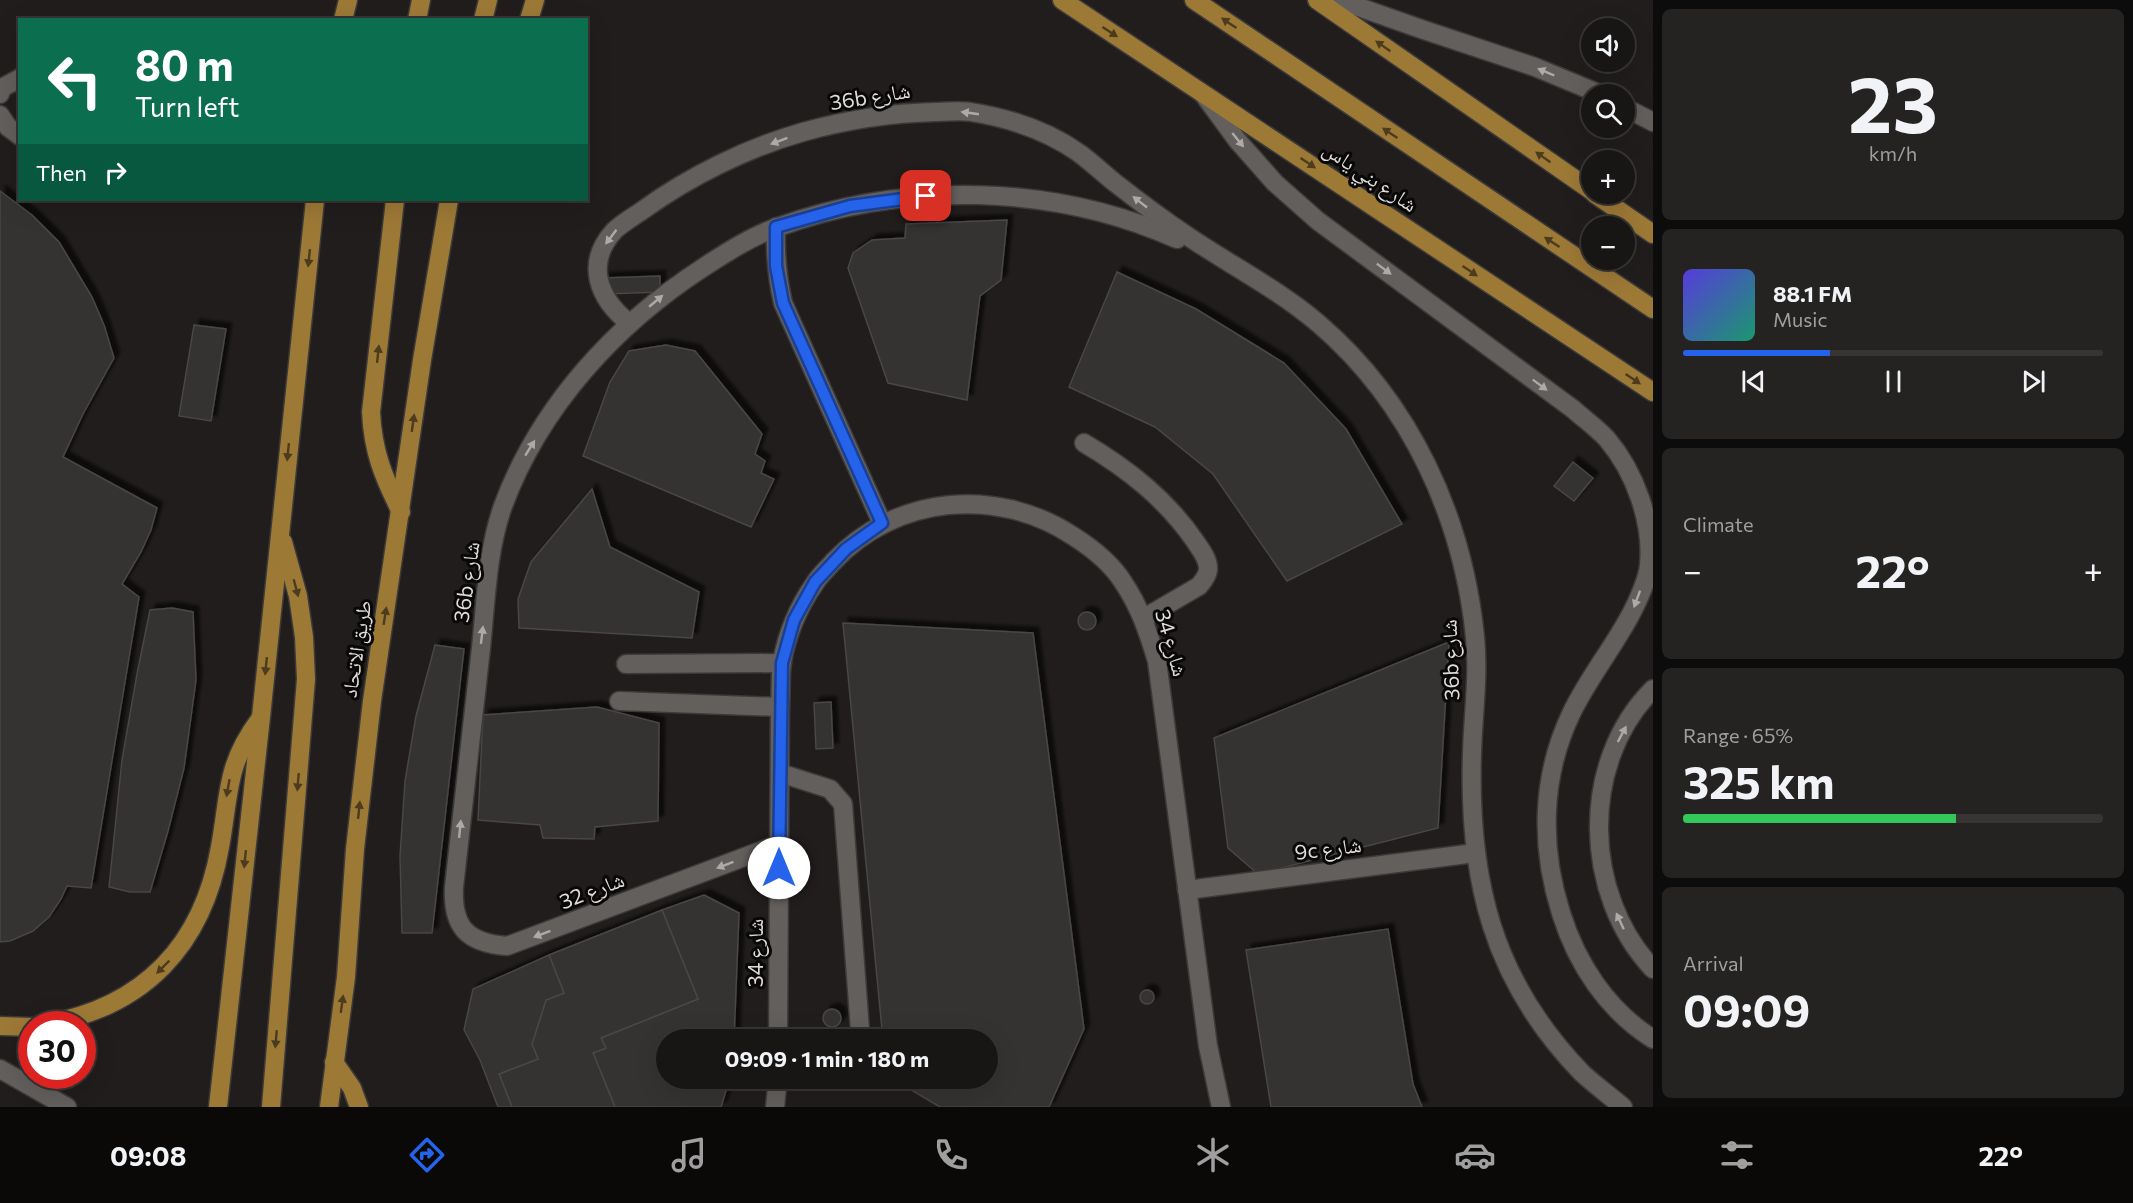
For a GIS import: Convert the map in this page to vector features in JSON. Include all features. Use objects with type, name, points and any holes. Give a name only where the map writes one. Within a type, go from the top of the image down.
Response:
[{"type":"main road","points":[[344,18],[348,0]]},
{"type":"main road","points":[[417,18],[421,0]]},
{"type":"main road","points":[[484,18],[488,0]]},
{"type":"main road","points":[[530,18],[536,0]]},
{"type":"main road","name":"شارع بني ياس","points":[[1062,0],[1653,392]]},
{"type":"main road","points":[[1194,0],[1653,309]]},
{"type":"main road","points":[[1317,0],[1581,183]]},
{"type":"main road","points":[[218,1107],[315,201]]},
{"type":"main road","points":[[395,201],[371,412],[372,437],[378,461],[401,512]]},
{"type":"main road","name":"طريق الاتحاد","points":[[329,1107],[346,977],[355,849],[372,701],[422,360],[449,201]]},
{"type":"main road","points":[[1610,204],[1653,234]]},
{"type":"main road","points":[[271,1107],[306,679],[304,637],[298,596],[280,531]]},
{"type":"main road","points":[[92,1011],[125,998],[159,972],[187,939],[208,896],[216,871],[229,779],[247,736],[261,717]]},
{"type":"main road","points":[[0,1026],[18,1027]]},
{"type":"main road","points":[[334,1062],[352,1088],[359,1107]]},
{"type":"street","points":[[1339,0],[1535,67],[1581,86]]},
{"type":"street","points":[[1,89],[18,79]]},
{"type":"street","points":[[1203,93],[1237,140],[1275,183],[1318,221],[1573,409],[1607,439],[1632,478],[1648,521],[1649,567],[1633,611],[1571,713],[1557,750],[1548,788],[1546,827],[1549,866],[1570,941],[1588,975],[1613,1005],[1653,1039]]},
{"type":"street","name":"36b شارع","points":[[629,323],[612,310],[601,291],[598,269],[603,248],[615,230],[653,202],[746,153],[800,133],[855,119],[911,112],[968,111],[1024,125],[1076,151],[1147,208],[1222,259],[1275,289],[1322,326],[1364,369],[1400,417],[1430,469],[1453,524],[1468,582],[1476,642],[1476,702],[1472,752],[1474,853],[1484,903],[1500,951],[1522,996],[1551,1038],[1585,1076],[1623,1107]]},
{"type":"street","points":[[1635,113],[1653,122]]},
{"type":"street","points":[[0,115],[8,128],[18,135]]},
{"type":"street","name":"36b شارع","points":[[454,887],[489,562],[503,508],[525,457],[554,409],[589,364],[629,323],[674,286],[714,260],[776,227],[850,206],[926,196],[1003,196],[1078,207],[1152,228],[1222,259]]},
{"type":"street","points":[[776,227],[777,279],[783,303],[882,523]]},
{"type":"street","points":[[1084,443],[1121,466],[1163,501],[1184,526],[1207,561],[1208,570],[1199,586],[1144,618]]},
{"type":"street","name":"شارع 34","points":[[778,1029],[780,707],[782,663],[794,620],[815,582],[846,549],[882,523],[924,508],[968,503],[1012,508],[1054,523],[1092,548],[1122,580],[1144,618],[1157,661],[1208,1046],[1221,1107]]},
{"type":"street","points":[[626,664],[782,663]]},
{"type":"street","points":[[1653,689],[1629,720],[1614,748],[1603,780],[1598,816],[1604,880],[1630,942],[1653,969]]},
{"type":"street","points":[[619,701],[780,707]]},
{"type":"street","points":[[780,773],[830,789],[843,804],[860,1029]]},
{"type":"street","name":"شارع 32","points":[[454,887],[453,905],[459,923],[471,937],[488,945],[507,946],[779,844]]},
{"type":"street","name":"9c شارع","points":[[1187,890],[1474,853]]},
{"type":"street","points":[[0,1069],[67,1107]]},
{"type":"street","points":[[779,1089],[780,1105]]},
{"type":"building","points":[[0,191],[32,215],[59,242],[92,297],[114,358],[83,414],[63,457],[157,508],[151,530],[141,552],[122,584],[139,597],[91,888],[67,886],[49,917],[33,931],[10,941],[0,942]]},
{"type":"building","points":[[1007,220],[1001,280],[980,296],[967,400],[888,383],[848,268],[853,253],[872,240],[905,238],[906,224]]},
{"type":"building","points":[[1117,272],[1196,309],[1284,363],[1346,429],[1402,524],[1287,581],[1213,474],[1155,427],[1069,387]]},
{"type":"building","points":[[660,276],[660,292],[605,294],[604,278]]},
{"type":"building","points":[[194,325],[226,329],[211,421],[179,416]]},
{"type":"building","points":[[666,345],[695,351],[762,434],[755,454],[765,461],[761,473],[774,479],[751,527],[583,456],[610,382],[629,351]]},
{"type":"building","points":[[1573,462],[1593,478],[1574,501],[1554,486]]},
{"type":"building","points":[[592,489],[610,547],[699,592],[692,638],[519,628],[518,599],[531,562]]},
{"type":"building","points":[[172,608],[193,612],[196,680],[184,768],[150,892],[130,892],[109,887],[122,760],[150,610]]},
{"type":"building","points":[[1087,612],[1093,615],[1096,621],[1093,627],[1087,630],[1081,627],[1078,621],[1081,615]]},
{"type":"building","points":[[843,623],[1033,633],[1084,1029],[1049,1107],[940,1107],[910,1089],[998,1089],[998,1029],[882,1029]]},
{"type":"building","points":[[1449,642],[1438,828],[1258,874],[1228,848],[1214,738]]},
{"type":"building","points":[[435,645],[464,649],[432,933],[402,933],[400,856],[405,781],[416,716]]},
{"type":"building","points":[[831,702],[833,748],[816,749],[814,703]]},
{"type":"building","points":[[597,707],[659,723],[658,821],[595,827],[594,839],[543,838],[540,825],[478,820],[483,715]]},
{"type":"building","points":[[704,895],[739,913],[734,1029],[656,1029],[656,1089],[727,1089],[721,1107],[615,1107],[593,1053],[606,1048],[601,1038],[698,999],[662,910]]},
{"type":"building","points":[[662,910],[698,999],[601,1038],[606,1048],[593,1053],[615,1107],[512,1107],[499,1074],[538,1059],[532,1044],[546,1000],[564,993],[549,955]]},
{"type":"building","points":[[1388,929],[1413,1084],[1422,1107],[1271,1107],[1246,950]]},
{"type":"building","points":[[549,955],[564,993],[546,1000],[532,1044],[538,1059],[499,1074],[512,1107],[498,1107],[480,1060],[464,1030],[473,989]]},
{"type":"building","points":[[1147,990],[1152,992],[1154,997],[1152,1002],[1147,1004],[1142,1002],[1140,997],[1142,992]]},
{"type":"building","points":[[832,1009],[838,1012],[841,1018],[838,1024],[832,1027],[826,1024],[823,1018],[826,1012]]},
{"type":"route","points":[[779,868],[782,663],[794,620],[815,582],[846,549],[882,523],[783,303],[777,279],[776,227],[850,206],[926,196]]}]
